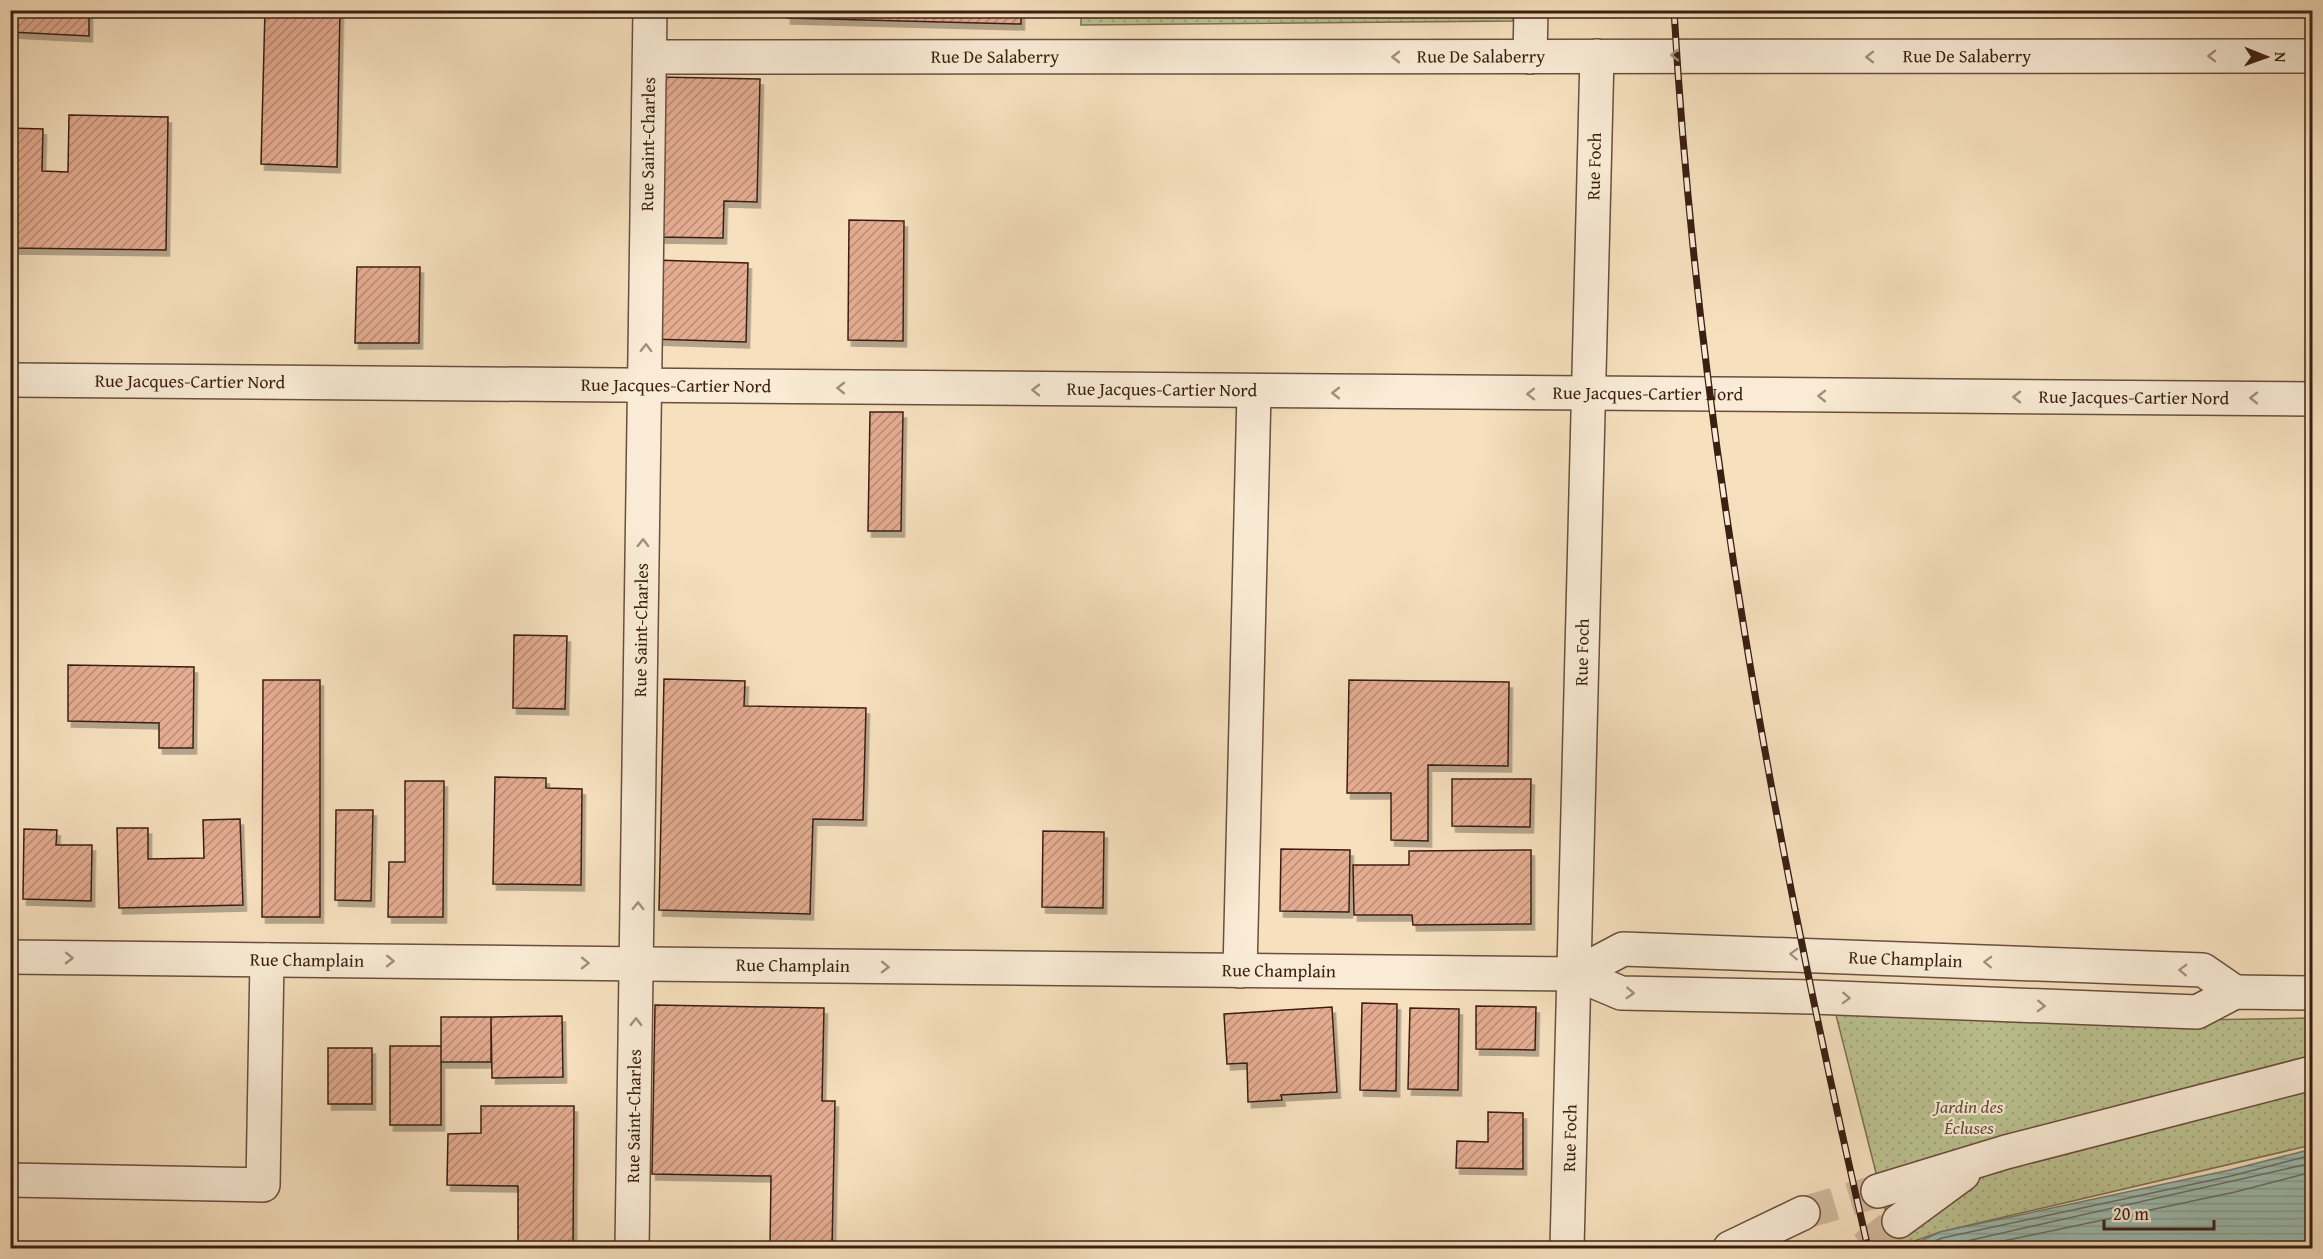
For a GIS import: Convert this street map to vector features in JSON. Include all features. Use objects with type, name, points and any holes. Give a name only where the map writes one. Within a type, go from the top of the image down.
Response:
[{"type":"street","name":"Rue Saint-Charles","points":[[632,1248],[650,10]]},
{"type":"street","points":[[1530,57],[1531,10]]},
{"type":"street","name":"Rue Foch","points":[[1567,1248],[1576,974],[1597,56]]},
{"type":"street","name":"Rue De Salaberry","points":[[650,57],[2313,56]]},
{"type":"street","name":"Rue Jacques-Cartier Nord","points":[[10,380],[1589,395],[2313,399]]},
{"type":"street","points":[[1240,971],[1254,392]]},
{"type":"street","name":"Rue Champlain","points":[[1576,974],[1623,949],[2203,970],[2235,992]]},
{"type":"street","name":"Rue Champlain","points":[[10,957],[1576,974],[1621,993],[1812,997],[2197,1012],[2235,992],[2313,993]]},
{"type":"street","points":[[10,1179],[262,1185],[267,960]]},
{"type":"street","points":[[1878,1191],[1986,1157],[2313,1073]]},
{"type":"street","points":[[1899,1221],[1986,1157]]},
{"type":"street","points":[[1730,1248],[1803,1213]]},
{"type":"green space","points":[[1081,10],[1513,10],[1513,21],[1081,25]]},
{"type":"green space","name":"Jardin des Écluses","points":[[1834,1007],[2193,1020],[2312,1018],[2312,1145],[1940,1232],[1895,1248]]},
{"type":"water","points":[[2312,1149],[2312,1248],[1906,1248],[1940,1232],[2230,1170]]},
{"type":"building","points":[[10,10],[89,10],[89,36],[10,32]]},
{"type":"building","points":[[265,10],[340,10],[337,167],[261,164]]},
{"type":"building","points":[[787,10],[1021,10],[1021,24],[787,18]]},
{"type":"building","points":[[658,77],[760,79],[757,202],[724,201],[723,238],[655,237]]},
{"type":"building","points":[[69,115],[168,117],[166,250],[10,248],[10,128],[43,129],[42,171],[68,172]]},
{"type":"building","points":[[849,220],[904,221],[903,341],[848,340]]},
{"type":"building","points":[[654,260],[748,263],[746,342],[651,339]]},
{"type":"building","points":[[357,267],[420,267],[419,343],[355,343]]},
{"type":"building","points":[[870,412],[903,412],[901,531],[868,531]]},
{"type":"building","points":[[514,635],[567,636],[565,709],[513,708]]},
{"type":"building","points":[[68,665],[194,667],[193,748],[159,748],[159,723],[68,721]]},
{"type":"building","points":[[664,679],[745,681],[744,706],[866,708],[863,820],[813,819],[810,914],[659,910]]},
{"type":"building","points":[[263,680],[320,680],[320,917],[262,917]]},
{"type":"building","points":[[1349,680],[1509,682],[1508,766],[1428,765],[1428,841],[1391,840],[1391,793],[1347,793]]},
{"type":"building","points":[[495,777],[546,778],[546,788],[582,789],[581,885],[493,884]]},
{"type":"building","points":[[1452,779],[1531,779],[1530,827],[1452,826]]},
{"type":"building","points":[[405,781],[444,781],[443,917],[388,917],[389,862],[405,862]]},
{"type":"building","points":[[336,810],[373,810],[371,901],[335,900]]},
{"type":"building","points":[[240,819],[243,905],[119,908],[117,828],[148,828],[148,859],[204,858],[203,820]]},
{"type":"building","points":[[24,829],[57,830],[56,845],[92,845],[91,901],[23,899]]},
{"type":"building","points":[[1043,831],[1104,832],[1103,908],[1042,907]]},
{"type":"building","points":[[1281,849],[1350,850],[1349,912],[1280,911]]},
{"type":"building","points":[[1531,850],[1531,924],[1413,925],[1412,915],[1354,915],[1353,865],[1409,865],[1409,851]]},
{"type":"building","points":[[1362,1003],[1397,1004],[1396,1091],[1360,1090]]},
{"type":"building","points":[[655,1005],[824,1008],[822,1101],[835,1101],[832,1248],[770,1248],[771,1176],[652,1174]]},
{"type":"building","points":[[1476,1006],[1536,1007],[1535,1050],[1476,1049]]},
{"type":"building","points":[[1332,1007],[1337,1092],[1281,1095],[1282,1100],[1248,1102],[1247,1063],[1227,1064],[1224,1014]]},
{"type":"building","points":[[1410,1008],[1459,1009],[1458,1090],[1408,1089]]},
{"type":"building","points":[[562,1016],[563,1077],[492,1078],[491,1017]]},
{"type":"building","points":[[441,1017],[491,1017],[491,1062],[441,1062]]},
{"type":"building","points":[[390,1046],[441,1046],[441,1125],[390,1125]]},
{"type":"building","points":[[328,1048],[372,1048],[372,1104],[328,1104]]},
{"type":"building","points":[[481,1106],[574,1106],[573,1248],[518,1248],[518,1186],[447,1185],[448,1134],[481,1133]]},
{"type":"building","points":[[1488,1112],[1523,1113],[1523,1169],[1456,1168],[1457,1141],[1488,1142]]},
{"type":"building","points":[[357,1244],[408,1245],[408,1248],[357,1248]]},
{"type":"tunnel","points":[[1803,1213],[1878,1191]]},
{"type":"tunnel","points":[[1864,1248],[1899,1221]]},
{"type":"railway","points":[[1674,10],[1685,167],[1701,323],[1721,478],[1745,633],[1801,942],[1868,1248]]}]
